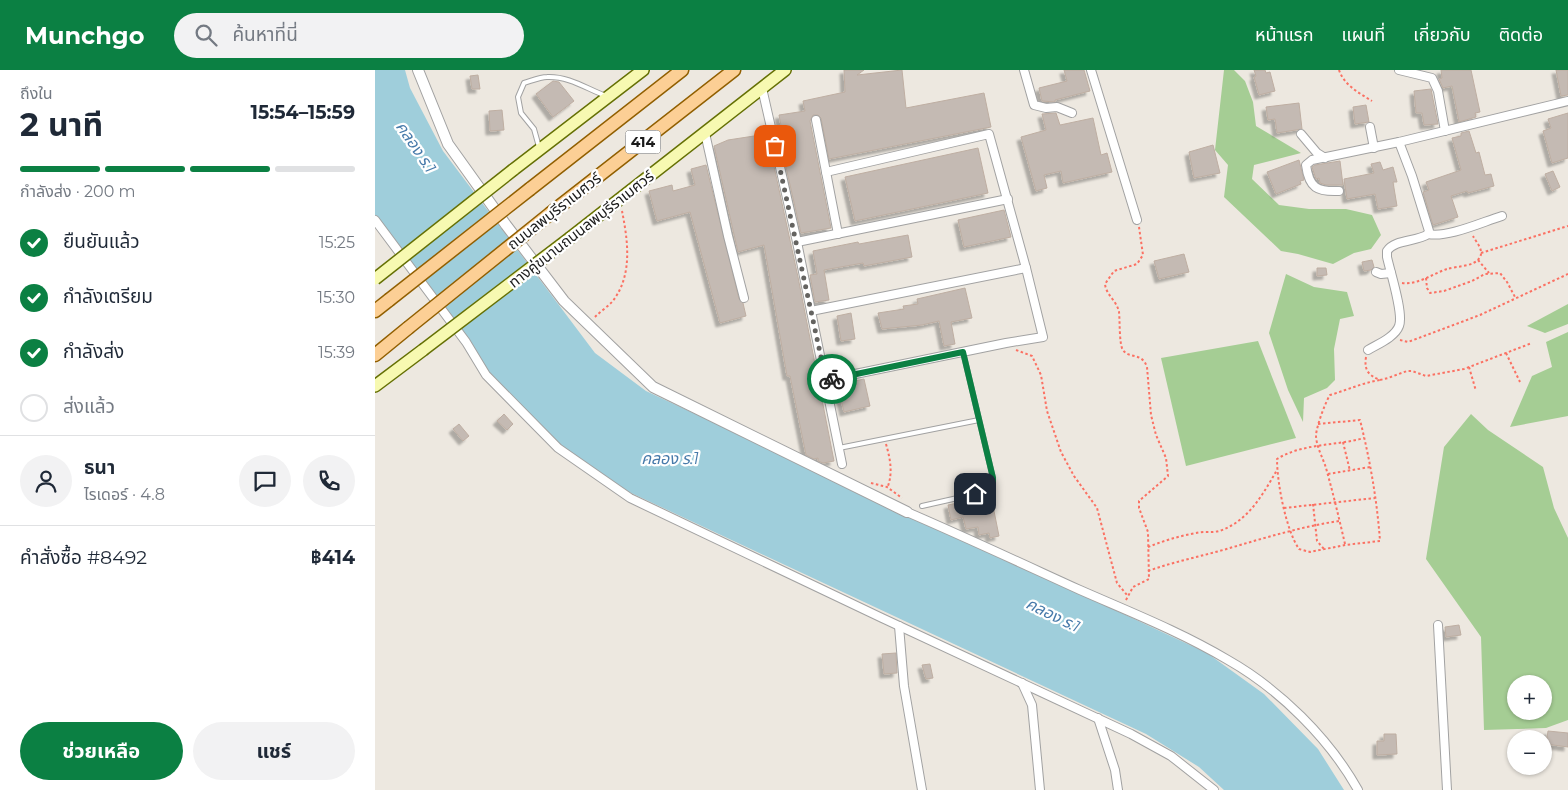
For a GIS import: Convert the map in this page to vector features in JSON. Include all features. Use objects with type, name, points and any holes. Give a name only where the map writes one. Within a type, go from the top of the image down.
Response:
[{"type":"main road","points":[[375,279],[643,70]]},
{"type":"main road","name":"414","points":[[375,311],[682,70]]},
{"type":"main road","name":"ถนนลพบุรีราเมศวร์","points":[[375,355],[551,213],[735,70]]},
{"type":"main road","name":"ทางคู่ขนานถนนลพบุรีราเมศวร์","points":[[375,386],[570,238],[785,70]]},
{"type":"street","points":[[418,70],[448,144],[565,301],[653,387],[907,512],[1182,635],[1229,660],[1269,688],[1298,713],[1349,773],[1358,790]]},
{"type":"street","points":[[1024,70],[1034,105],[1046,108],[1057,106],[1072,113]]},
{"type":"street","points":[[1091,70],[1137,220]]},
{"type":"street","points":[[1399,70],[1432,78],[1438,91],[1445,131]]},
{"type":"street","points":[[761,88],[797,242],[842,464]]},
{"type":"street","points":[[1339,191],[1317,190],[1311,185],[1306,165],[1312,160],[1374,148],[1568,101]]},
{"type":"street","points":[[816,120],[838,234]]},
{"type":"street","points":[[1370,127],[1374,148]]},
{"type":"street","points":[[705,133],[744,298]]},
{"type":"street","points":[[826,172],[989,134],[1008,199],[1043,337],[826,380]]},
{"type":"street","points":[[1301,134],[1312,148],[1325,158]]},
{"type":"street","points":[[1368,350],[1399,327],[1401,317],[1387,257],[1389,248],[1423,238],[1428,234],[1429,227],[1399,142]]},
{"type":"street","points":[[797,242],[1008,199]]},
{"type":"street","points":[[1428,234],[1435,236],[1502,216]]},
{"type":"street","points":[[375,220],[466,342],[486,375],[558,448],[630,498],[1098,718],[1171,756],[1214,790]]},
{"type":"street","points":[[811,311],[1026,268]]},
{"type":"street","points":[[1376,272],[1392,276]]},
{"type":"street","points":[[1438,625],[1447,790]]},
{"type":"street","points":[[899,626],[904,686],[923,790]]},
{"type":"street","points":[[1022,683],[1032,705],[1040,790]]},
{"type":"street","points":[[1098,718],[1115,770],[1118,790]]},
{"type":"lane","points":[[540,149],[534,129],[521,113],[517,97],[524,82],[546,77],[569,79],[587,89],[609,97]]},
{"type":"lane","points":[[923,506],[993,490],[993,478],[963,352]]},
{"type":"lane","points":[[839,448],[979,420]]},
{"type":"path","points":[[1339,70],[1347,83],[1372,101]]},
{"type":"path","points":[[588,324],[611,302],[620,289],[626,272],[626,231],[619,199]]},
{"type":"path","points":[[1123,609],[1127,596],[1133,586],[1149,579],[1147,532],[1139,508],[1139,501],[1168,476],[1166,458],[1156,434],[1151,415],[1147,367],[1140,358],[1126,353],[1121,348],[1119,309],[1105,289],[1105,284],[1114,271],[1137,264],[1143,255],[1137,220]]},
{"type":"path","points":[[1481,253],[1568,226]]},
{"type":"path","points":[[1392,276],[1399,283],[1406,284],[1478,260],[1481,253],[1468,227]]},
{"type":"path","points":[[1478,260],[1489,274]]},
{"type":"path","points":[[1426,278],[1427,288],[1430,293],[1437,293],[1489,274],[1500,274],[1515,298]]},
{"type":"path","points":[[1388,337],[1408,342],[1480,315],[1568,274]]},
{"type":"path","points":[[1006,343],[1017,351],[1032,356],[1041,375],[1047,411],[1061,452],[1097,508],[1117,583],[1127,596]]},
{"type":"path","points":[[1345,545],[1328,474],[1316,437],[1324,404],[1330,395],[1407,371],[1412,370],[1426,376],[1469,367],[1532,343]]},
{"type":"path","points":[[1368,350],[1366,370],[1371,376],[1379,380]]},
{"type":"path","points":[[1507,352],[1520,382]]},
{"type":"path","points":[[1469,367],[1475,391]]},
{"type":"path","points":[[1319,424],[1360,420],[1364,438],[1370,467],[1380,540],[1310,552],[1299,549],[1292,539],[1284,508],[1277,470],[1277,459],[1287,453],[1364,438]]},
{"type":"path","points":[[885,439],[890,458],[891,477],[887,487]]},
{"type":"path","points":[[1343,442],[1350,471]]},
{"type":"path","points":[[1328,474],[1370,467]]},
{"type":"path","points":[[1147,548],[1179,537],[1219,531],[1237,522],[1256,505],[1277,470]]},
{"type":"path","points":[[1284,508],[1375,498]]},
{"type":"path","points":[[1313,504],[1317,541],[1324,550]]},
{"type":"path","points":[[1149,572],[1170,563],[1314,525],[1339,521]]},
{"type":"green space","points":[[1224,70],[1234,70],[1245,81],[1253,102],[1256,126],[1301,153],[1254,165],[1252,179],[1279,205],[1309,209],[1346,209],[1372,215],[1381,235],[1371,249],[1354,253],[1333,264],[1281,251],[1224,197],[1228,165],[1215,150]]},
{"type":"green space","points":[[1286,274],[1314,287],[1347,292],[1354,316],[1340,319],[1334,349],[1335,380],[1327,388],[1304,398],[1303,422],[1288,390],[1269,333]]},
{"type":"green space","points":[[1568,304],[1568,324],[1545,333],[1527,326]]},
{"type":"green space","points":[[1568,332],[1568,416],[1510,427],[1532,376],[1552,367],[1546,342]]},
{"type":"green space","points":[[1258,341],[1296,438],[1186,466],[1161,358]]},
{"type":"green space","points":[[1471,414],[1488,430],[1543,467],[1554,508],[1568,538],[1568,720],[1546,728],[1484,730],[1481,637],[1426,559],[1444,447]]},
{"type":"water","name":"คลอง ร.1","points":[[375,70],[405,70],[410,88],[443,151],[595,353],[646,391],[1207,653],[1264,694],[1318,749],[1344,790],[1224,790],[1199,767],[1146,734],[629,492],[560,445],[491,378],[375,216]]},
{"type":"building","points":[[844,70],[864,70],[857,75],[902,70],[906,108],[984,93],[991,127],[829,159],[821,118],[818,115],[813,115],[810,121],[831,228],[801,233],[778,132],[782,131],[779,115],[805,111],[803,101],[845,92]]},
{"type":"building","points":[[1064,70],[1084,70],[1090,91],[1055,100],[1055,102],[1042,101],[1039,88],[1067,81]]},
{"type":"building","points":[[1254,70],[1270,72],[1275,91],[1259,95]]},
{"type":"building","points":[[1441,70],[1471,70],[1480,112],[1475,113],[1476,117],[1459,122],[1452,86],[1443,88],[1439,79],[1442,78]]},
{"type":"building","points":[[1556,70],[1568,70],[1568,95],[1561,96]]},
{"type":"building","points":[[478,75],[480,89],[472,89],[470,76]]},
{"type":"building","points":[[553,81],[559,82],[574,101],[553,117],[536,94]]},
{"type":"building","points":[[1431,89],[1438,124],[1424,125],[1422,113],[1416,113],[1414,91]]},
{"type":"building","points":[[1299,103],[1302,129],[1277,133],[1275,119],[1268,120],[1266,107]]},
{"type":"building","points":[[1366,105],[1369,122],[1355,124],[1353,107]]},
{"type":"building","points":[[502,110],[504,130],[490,131],[489,111]]},
{"type":"building","points":[[1056,113],[1060,125],[1093,118],[1101,155],[1107,153],[1112,172],[1063,183],[1061,171],[1044,175],[1047,188],[1036,191],[1021,137],[1046,130],[1042,114]]},
{"type":"building","points":[[1568,113],[1568,158],[1552,163],[1543,131],[1551,128],[1548,119]]},
{"type":"building","points":[[1469,131],[1476,153],[1479,152],[1485,175],[1491,174],[1494,186],[1451,196],[1458,217],[1433,225],[1423,192],[1429,190],[1426,182],[1461,170],[1452,138],[1461,136],[1461,133]]},
{"type":"building","points":[[767,134],[798,277],[834,461],[823,463],[818,461],[818,458],[814,459],[806,455],[790,376],[787,376],[764,245],[738,252],[714,146],[728,140]]},
{"type":"building","points":[[1213,145],[1220,173],[1194,178],[1189,152]]},
{"type":"building","points":[[978,148],[988,193],[855,221],[845,177]]},
{"type":"building","points":[[1299,160],[1304,180],[1300,181],[1301,184],[1276,194],[1267,172]]},
{"type":"building","points":[[1340,161],[1343,185],[1326,185],[1320,183],[1319,178],[1316,179],[1312,167]]},
{"type":"building","points":[[1380,162],[1383,170],[1393,167],[1397,182],[1393,182],[1397,206],[1378,209],[1375,194],[1347,199],[1344,179],[1374,173],[1371,164]]},
{"type":"building","points":[[706,165],[739,299],[743,303],[746,316],[720,323],[690,212],[657,221],[649,191],[672,185],[673,191],[695,185],[691,169]]},
{"type":"building","points":[[1553,171],[1560,187],[1552,191],[1545,174]]},
{"type":"building","points":[[1004,210],[1011,237],[964,247],[958,220]]},
{"type":"building","points":[[908,235],[912,257],[864,266],[863,263],[824,270],[829,300],[815,302],[810,275],[817,274],[813,251]]},
{"type":"building","points":[[1184,254],[1189,272],[1159,279],[1154,261]]},
{"type":"building","points":[[1372,260],[1374,267],[1371,270],[1364,271],[1362,262]]},
{"type":"building","points":[[1317,268],[1326,268],[1327,275],[1317,276]]},
{"type":"building","points":[[965,288],[972,318],[951,322],[955,344],[944,346],[939,321],[922,325],[882,329],[878,313],[904,309],[903,306],[918,304],[917,299]]},
{"type":"building","points":[[851,313],[855,339],[841,341],[837,316]]},
{"type":"building","points":[[864,379],[870,406],[844,412],[839,391],[852,389],[850,382]]},
{"type":"building","points":[[504,414],[513,424],[507,430],[497,421]]},
{"type":"building","points":[[459,424],[469,436],[463,441],[453,429]]},
{"type":"building","points":[[991,496],[999,536],[990,538],[989,533],[979,535],[978,527],[966,529],[963,517],[951,520],[948,505]]},
{"type":"building","points":[[1459,625],[1461,635],[1446,637],[1445,627]]},
{"type":"building","points":[[896,653],[897,673],[884,674],[882,654]]},
{"type":"building","points":[[930,664],[933,678],[926,679],[922,665]]},
{"type":"building","points":[[1552,731],[1568,733],[1568,747],[1552,745]]},
{"type":"building","points":[[1384,734],[1396,734],[1397,754],[1377,755],[1377,741],[1384,741]]},
{"type":"way so far","points":[[775,146],[826,380],[832,379]]},
{"type":"route","points":[[832,379],[963,352],[993,478],[993,490],[975,494]]}]
